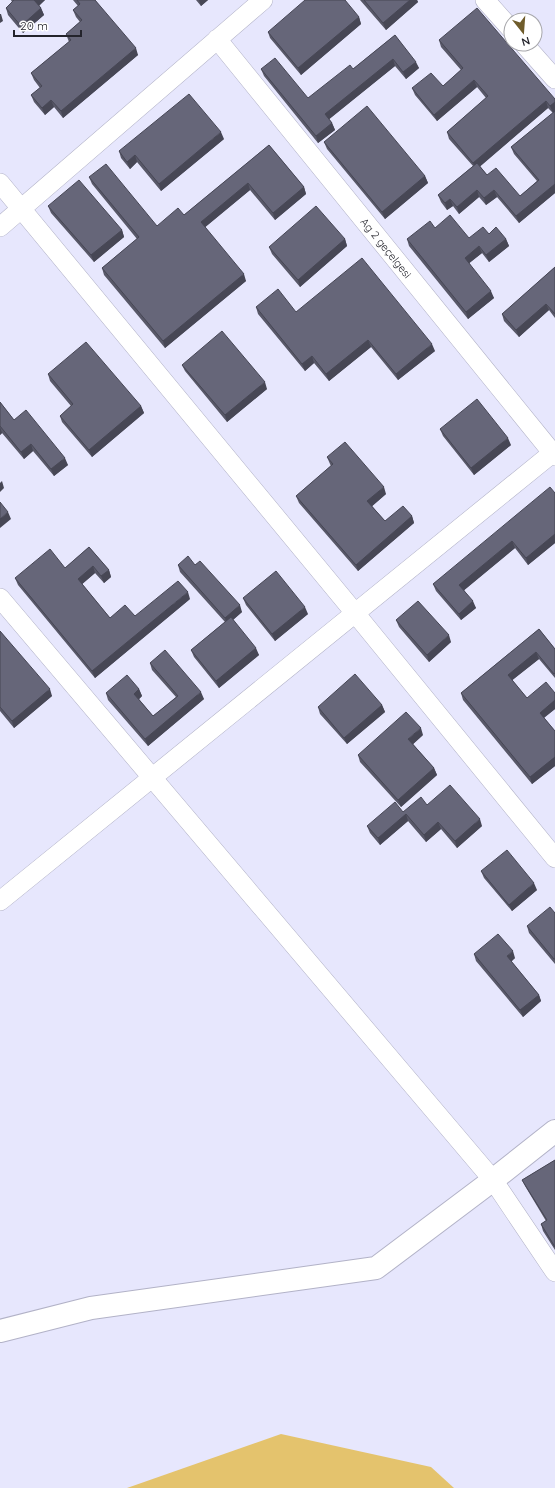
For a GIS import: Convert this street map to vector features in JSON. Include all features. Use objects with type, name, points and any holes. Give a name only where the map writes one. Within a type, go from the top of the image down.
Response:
[{"type":"street","points":[[0,227],[263,0]]},
{"type":"street","points":[[485,0],[503,20]]},
{"type":"street","name":"Ag 2 geçelgesi","points":[[217,39],[554,453]]},
{"type":"street","points":[[531,52],[555,79]]},
{"type":"street","points":[[0,183],[555,858]]},
{"type":"street","points":[[0,901],[554,453]]},
{"type":"street","points":[[0,598],[493,1180],[555,1272]]},
{"type":"street","points":[[0,1331],[91,1308],[376,1268],[493,1180],[555,1131]]},
{"type":"shaded area","points":[[281,1434],[431,1467],[454,1488],[127,1488]]},
{"type":"building","points":[[14,0],[34,0],[41,8],[21,26],[6,8]]},
{"type":"building","points":[[77,0],[95,0],[136,48],[61,111],[51,100],[42,108],[31,95],[42,86],[31,73],[71,40],[66,34],[82,20],[73,10],[80,4]]},
{"type":"building","points":[[305,0],[345,0],[359,17],[298,68],[268,32]]},
{"type":"building","points":[[364,0],[410,0],[383,23]]},
{"type":"building","points":[[477,8],[503,38],[503,52],[515,52],[555,99],[555,102],[550,106],[546,101],[473,163],[447,132],[488,96],[474,80],[434,115],[412,88],[431,73],[443,86],[463,68],[439,40]]},
{"type":"building","points":[[395,35],[416,62],[403,72],[393,59],[325,114],[332,123],[316,136],[261,69],[275,58],[308,98],[350,65],[353,69]]},
{"type":"building","points":[[189,94],[221,132],[159,184],[135,155],[127,162],[119,151]]},
{"type":"building","points":[[367,106],[425,176],[382,212],[324,142]]},
{"type":"building","points":[[555,111],[555,184],[516,216],[494,190],[484,198],[477,190],[457,207],[450,199],[445,203],[438,195],[477,163],[487,175],[496,168],[520,196],[539,180],[511,147]]},
{"type":"building","points":[[269,145],[304,187],[273,213],[248,183],[201,222],[244,274],[163,341],[102,268],[139,237],[89,177],[106,164],[157,226],[178,208],[184,215]]},
{"type":"building","points":[[79,180],[122,230],[91,255],[48,206]]},
{"type":"building","points":[[316,206],[345,239],[298,280],[269,247]]},
{"type":"building","points":[[450,215],[469,238],[483,227],[489,234],[496,227],[506,239],[486,255],[479,246],[465,258],[491,291],[466,312],[407,239],[430,221],[435,228]]},
{"type":"building","points":[[362,258],[432,344],[396,374],[368,340],[326,374],[312,356],[302,364],[256,307],[278,289],[296,312]]},
{"type":"building","points":[[555,267],[555,314],[546,304],[516,330],[502,314]]},
{"type":"building","points":[[222,331],[265,382],[225,415],[182,365]]},
{"type":"building","points":[[86,342],[141,406],[89,450],[60,416],[73,404],[48,374]]},
{"type":"building","points":[[477,399],[508,438],[471,468],[440,429]]},
{"type":"building","points":[[0,402],[14,420],[26,410],[65,458],[51,469],[31,444],[21,452],[0,426]]},
{"type":"building","points":[[345,442],[384,487],[367,501],[385,521],[403,506],[412,516],[356,565],[296,496],[333,464],[327,457]]},
{"type":"building","points":[[550,487],[555,493],[555,534],[526,558],[512,541],[459,585],[473,601],[459,614],[433,584]]},
{"type":"building","points":[[0,502],[8,512],[0,519]]},
{"type":"building","points":[[89,547],[109,570],[101,576],[93,566],[78,579],[110,618],[125,605],[135,616],[178,581],[188,592],[92,671],[15,578],[50,549],[65,568]]},
{"type":"building","points":[[188,556],[195,565],[200,561],[240,605],[225,618],[178,565]]},
{"type":"building","points":[[276,571],[305,607],[272,634],[243,598]]},
{"type":"building","points":[[418,601],[449,635],[427,655],[396,620]]},
{"type":"building","points":[[231,617],[256,648],[216,681],[191,650]]},
{"type":"building","points":[[539,629],[555,649],[555,673],[554,674],[536,652],[508,675],[527,698],[546,682],[555,693],[555,700],[540,713],[555,731],[555,757],[530,777],[461,693]]},
{"type":"building","points":[[0,631],[50,689],[12,721],[0,707]]},
{"type":"building","points":[[165,650],[201,692],[145,739],[106,693],[127,675],[139,689],[134,694],[153,716],[178,696],[150,663]]},
{"type":"building","points":[[355,674],[382,705],[344,738],[318,707]]},
{"type":"building","points":[[406,712],[421,728],[408,739],[434,768],[398,800],[358,755]]},
{"type":"building","points":[[450,785],[480,819],[455,841],[438,822],[424,835],[406,814],[378,838],[367,826],[395,802],[403,812],[421,797],[427,805]]},
{"type":"building","points":[[507,850],[534,883],[509,905],[481,871]]},
{"type":"building","points":[[550,907],[555,913],[555,959],[527,926]]},
{"type":"building","points":[[498,934],[513,951],[507,956],[539,995],[520,1010],[474,954]]},
{"type":"building","points":[[555,1160],[555,1247],[541,1224],[547,1220],[522,1180]]}]
